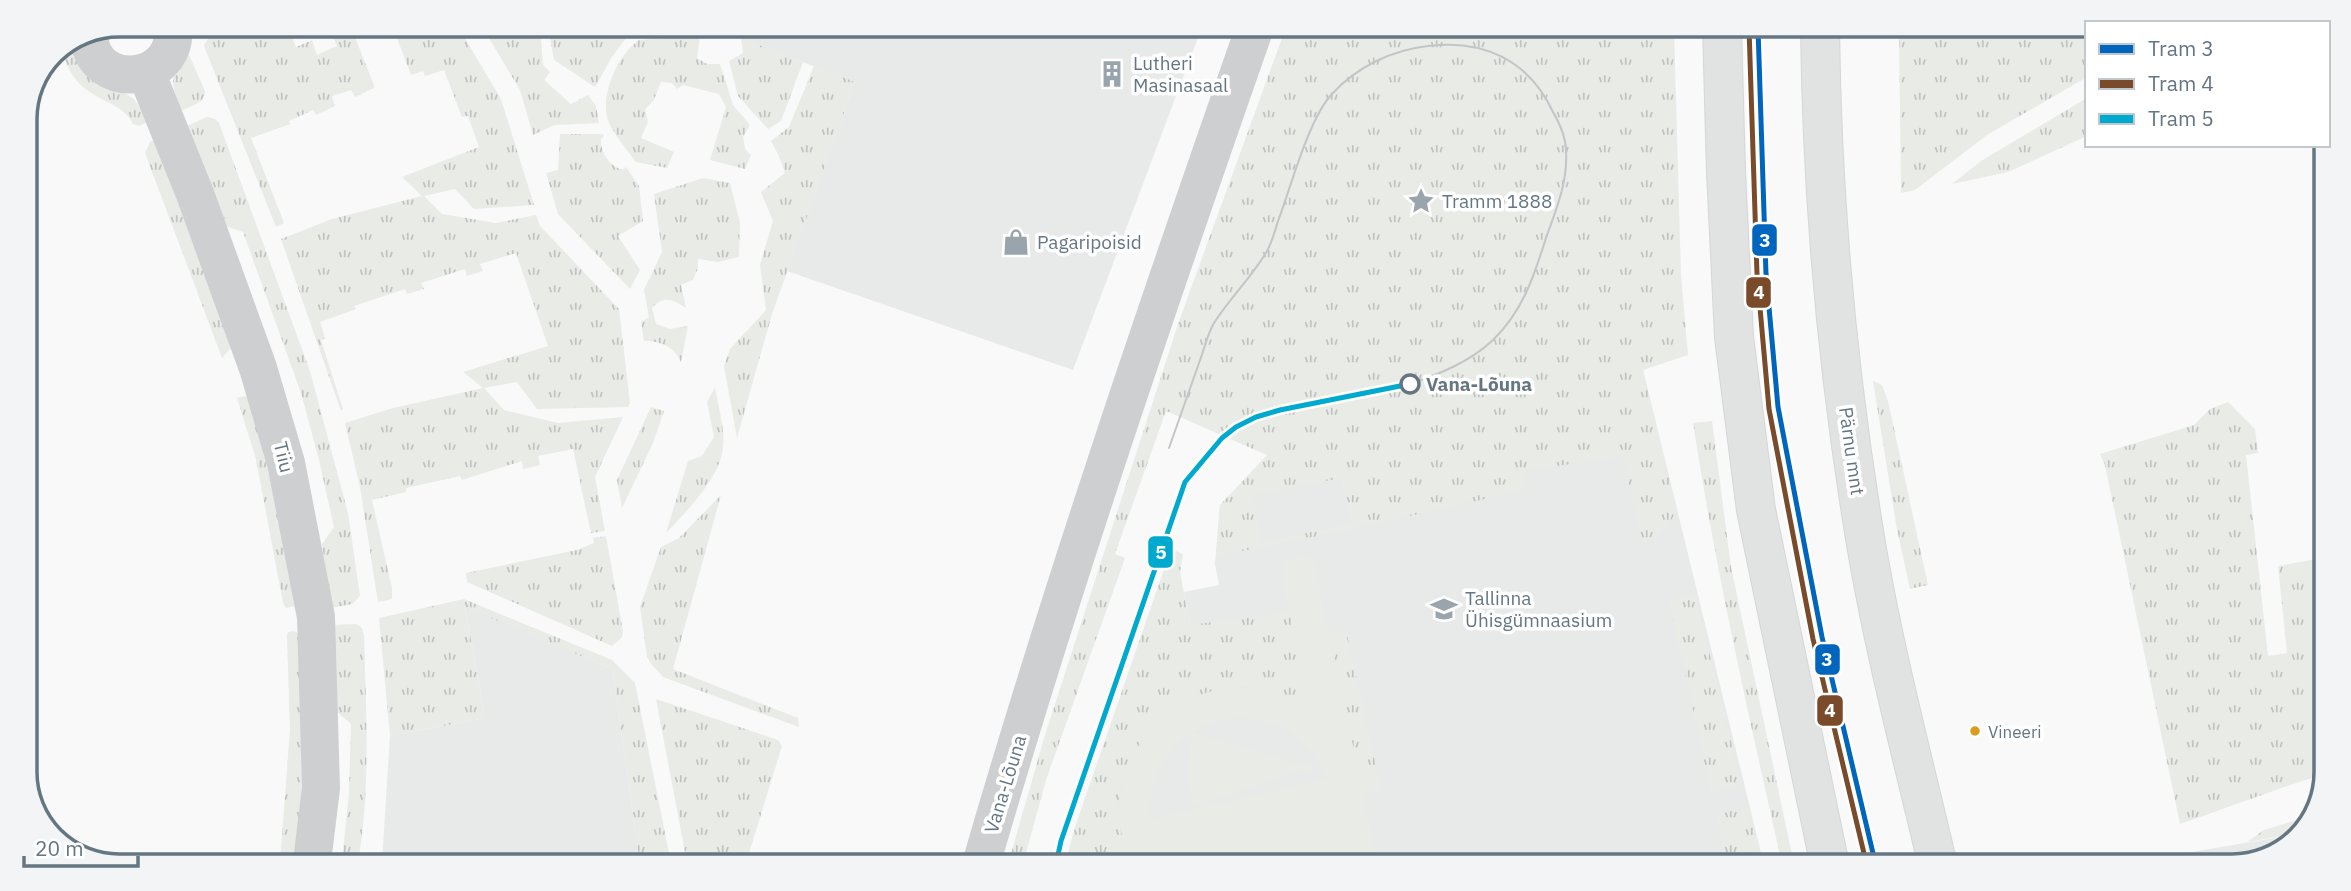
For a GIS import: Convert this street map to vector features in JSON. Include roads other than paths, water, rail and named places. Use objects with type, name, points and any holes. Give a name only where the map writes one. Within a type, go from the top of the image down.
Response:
[{"type":"main road","points":[[1723,37],[1726,172],[1737,363],[1756,510],[1828,854]]},
{"type":"main road","name":"Pärnu mnt","points":[[1820,37],[1821,127],[1836,324],[1862,521],[1893,673],[1935,854]]},
{"type":"street","points":[[90,42],[95,57],[105,67],[132,75],[146,72],[158,65],[168,55],[173,37]]},
{"type":"street","name":"Vana-Lõuna","points":[[984,854],[1161,295],[1251,37]]},
{"type":"street","name":"Tiiu","points":[[146,72],[195,194],[258,368],[286,463],[316,617],[321,788],[313,854]]},
{"type":"tram line","name":"4","points":[[1749,37],[1757,274],[1769,409],[1813,639],[1864,854]]},
{"type":"tram line","name":"3","points":[[1758,37],[1766,274],[1778,407],[1822,637],[1873,854]]},
{"type":"tram line","points":[[1169,448],[1207,338],[1220,314],[1269,248],[1308,137],[1331,95],[1363,68],[1401,51],[1428,46],[1467,46],[1485,50],[1517,66],[1543,94],[1564,136],[1565,174],[1537,266],[1512,317],[1493,340],[1474,355],[1410,384]]},
{"type":"tram line","name":"5","points":[[1058,854],[1185,482],[1222,438],[1256,417],[1410,384]]},
{"type":"place","name":"Lutheri Masinasaal","points":[[1112,74]]},
{"type":"place","name":"Tramm 1888","points":[[1421,201]]},
{"type":"place","name":"Pagaripoisid","points":[[1016,242]]},
{"type":"place","name":"Vana-Lõuna","points":[[1410,384]]},
{"type":"place","name":"Tallinna Ühisgümnaasium","points":[[1444,609]]},
{"type":"place","name":"Vineeri","points":[[1975,731]]}]
